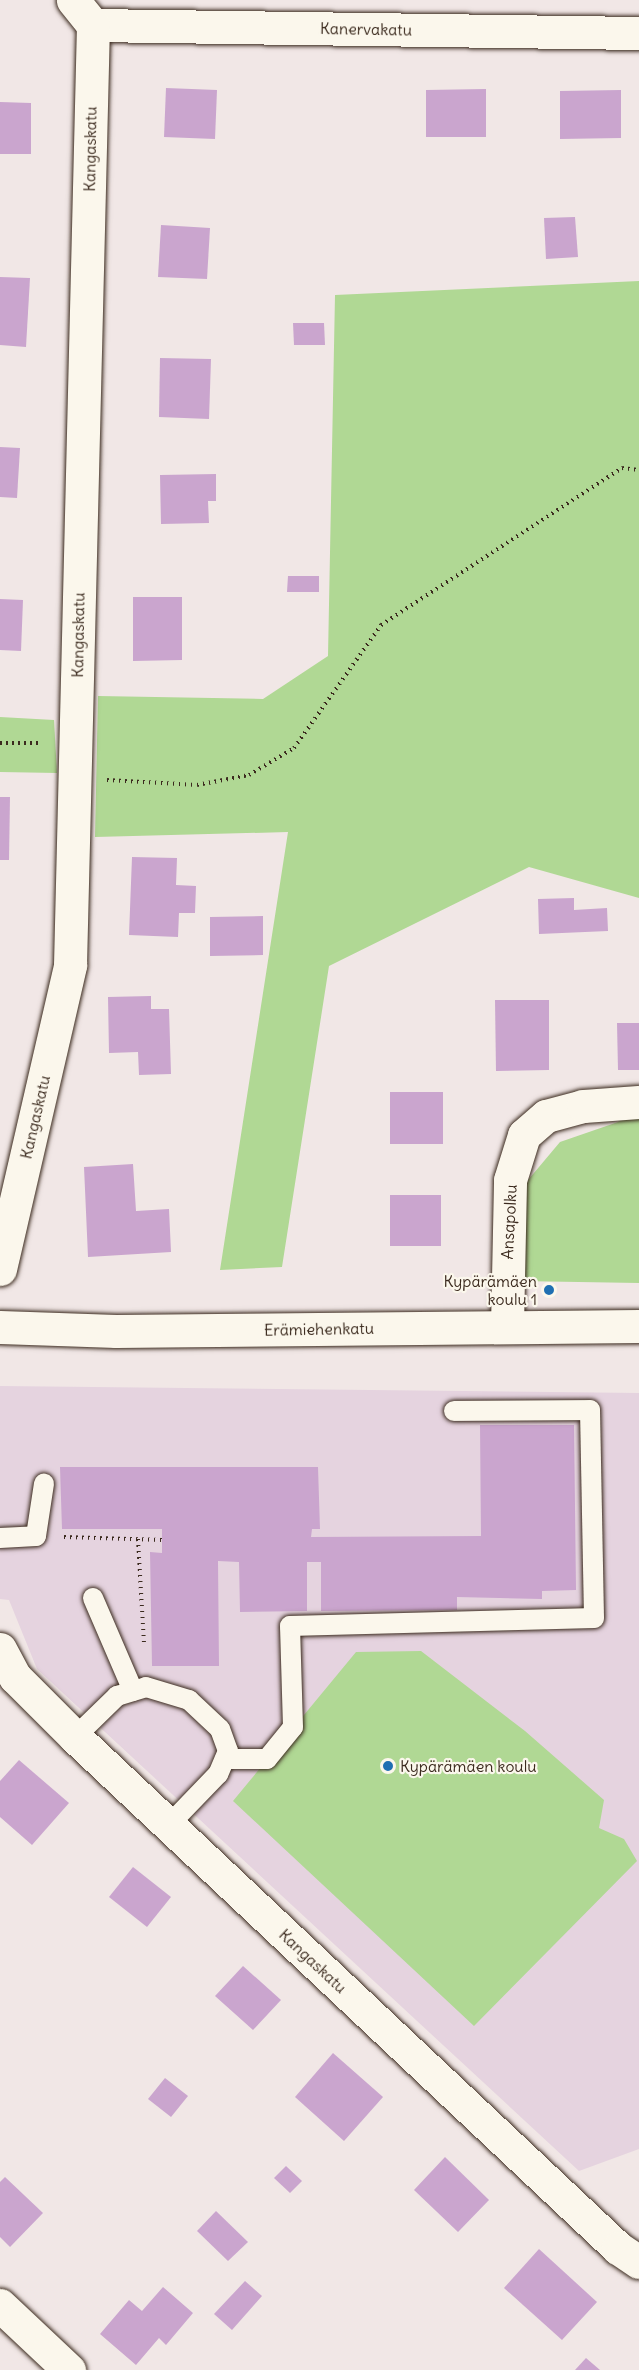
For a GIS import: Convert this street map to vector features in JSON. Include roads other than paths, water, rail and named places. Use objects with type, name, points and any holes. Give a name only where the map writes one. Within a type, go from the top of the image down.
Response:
[{"type":"street","points":[[73,0],[93,25]]},
{"type":"street","name":"Kanervakatu","points":[[93,25],[639,33]]},
{"type":"street","name":"Kangaskatu","points":[[0,1269],[70,965],[93,25]]},
{"type":"street","name":"Ansapolku","points":[[507,1326],[510,1180],[524,1135],[546,1116],[583,1106],[639,1102]]},
{"type":"street","name":"Erämiehenkatu","points":[[0,1327],[116,1331],[639,1326]]},
{"type":"street","name":"Kangaskatu","points":[[0,1649],[15,1677],[75,1737],[618,2248],[639,2262]]},
{"type":"street","points":[[0,2305],[69,2370]]},
{"type":"lane","points":[[225,1759],[267,1759],[293,1727],[290,1626],[594,1618],[590,1410],[454,1411]]},
{"type":"lane","points":[[0,1538],[36,1536],[44,1484]]},
{"type":"lane","points":[[93,1598],[140,1689]]},
{"type":"lane","points":[[75,1737],[117,1696],[140,1689],[189,1700],[220,1729],[228,1751],[218,1774],[169,1825]]},
{"type":"place","name":"Kypärämäen koulu 1","points":[[549,1290]]},
{"type":"place","name":"Kypärämäen koulu","points":[[388,1766]]}]
